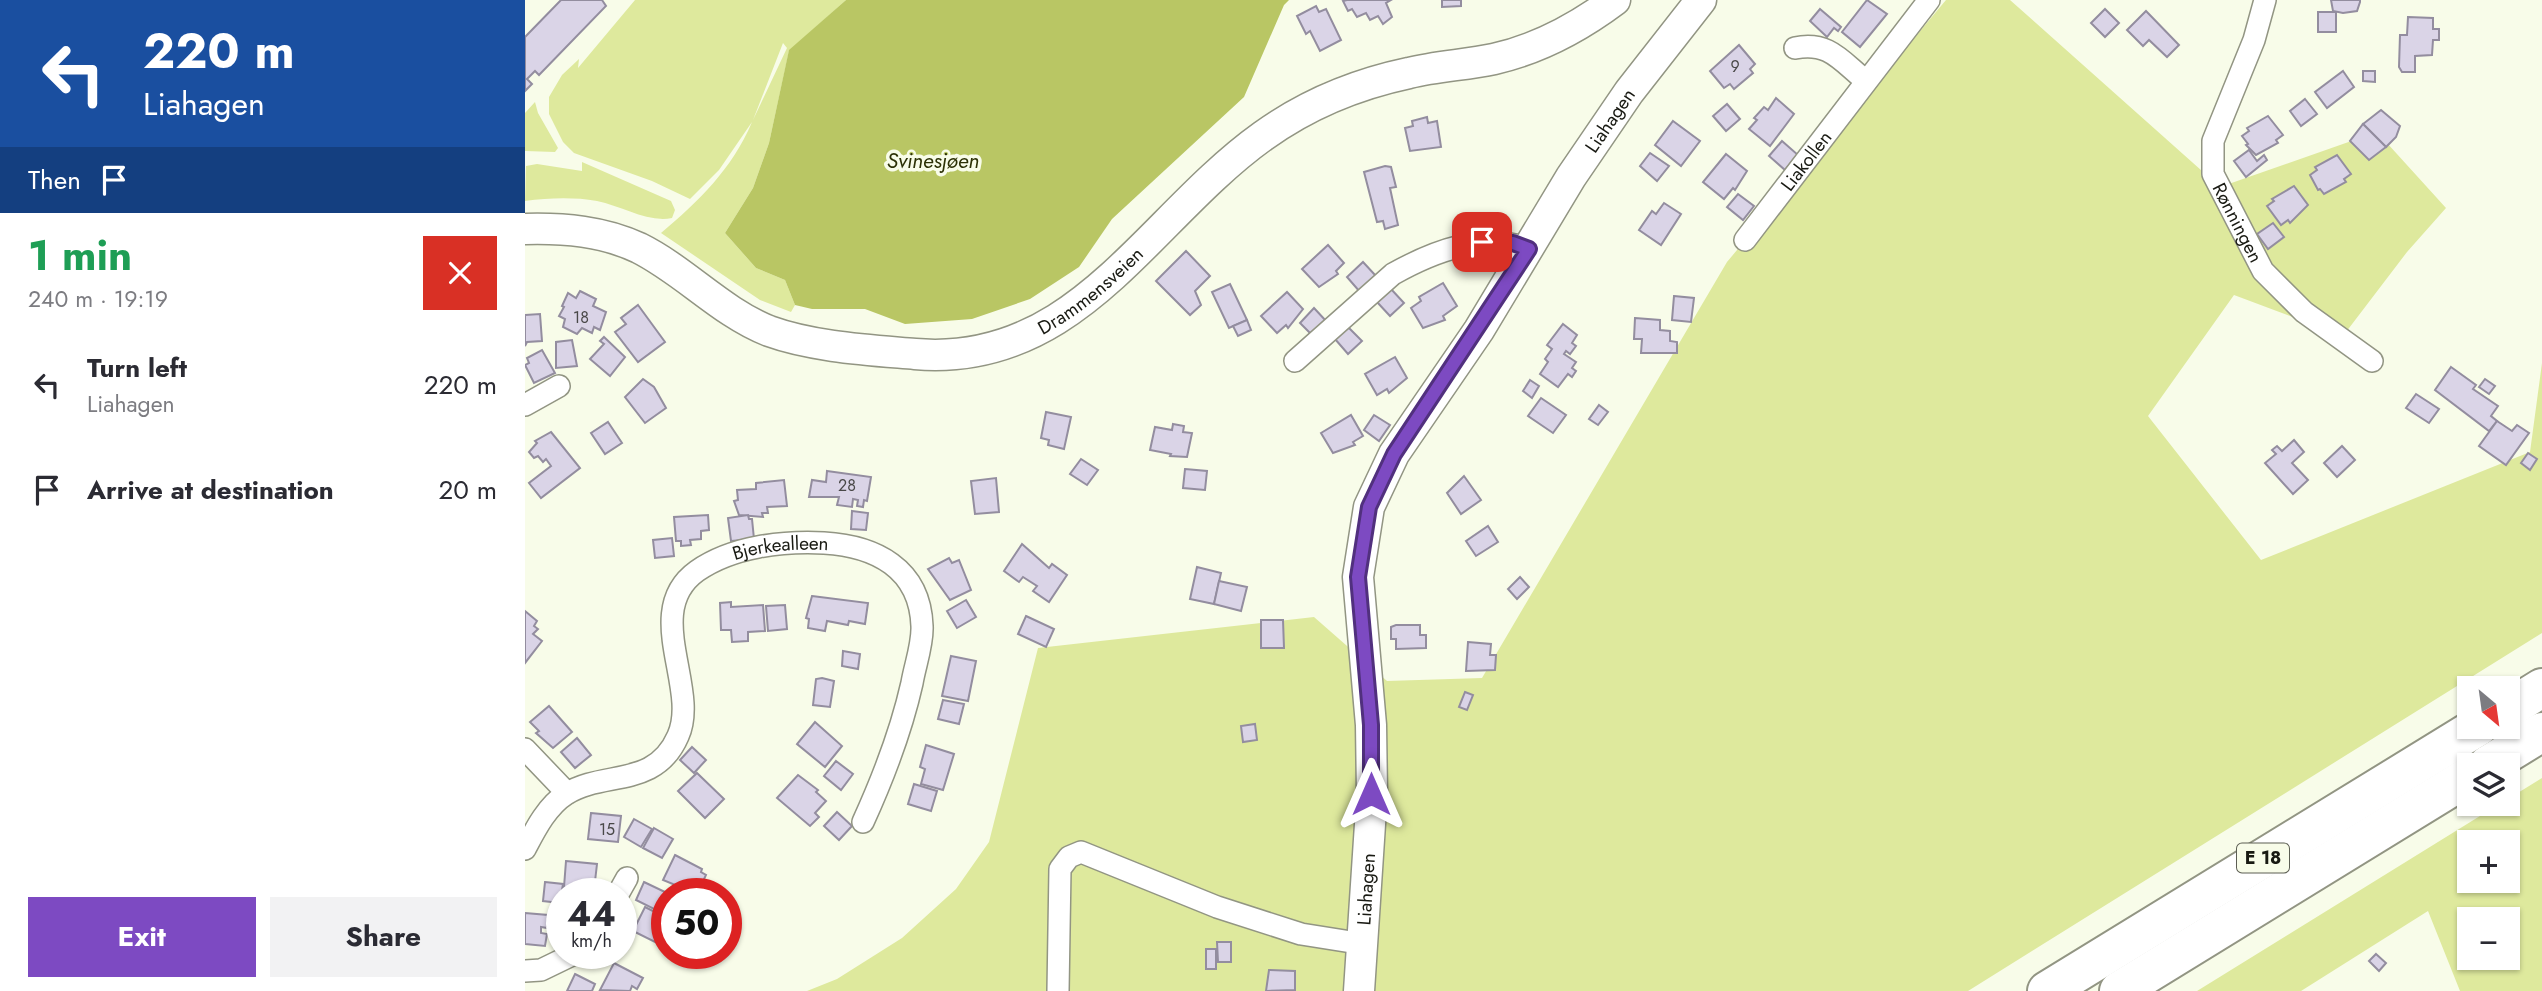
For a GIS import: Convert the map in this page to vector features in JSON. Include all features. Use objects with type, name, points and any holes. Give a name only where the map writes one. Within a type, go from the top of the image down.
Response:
[{"type":"highway","points":[[2520,702],[2542,688]]},
{"type":"highway","points":[[2508,753],[2542,732]]},
{"type":"highway","name":"E 18","points":[[2047,991],[2458,739]]},
{"type":"highway","name":"E 18","points":[[2119,991],[2457,783]]},
{"type":"main road","name":"Drammensveien","points":[[525,229],[555,228],[616,238],[642,249],[747,320],[785,335],[936,355],[1000,348],[1066,316],[1224,168],[1263,136],[1292,117],[1370,83],[1412,72],[1495,59],[1535,47],[1576,27],[1615,0]]},
{"type":"main road","name":"Liahagen","points":[[1359,991],[1364,944],[1371,794],[1371,725],[1358,577],[1364,527],[1378,485],[1394,454],[1529,249],[1600,134],[1701,0]]},
{"type":"street","name":"Liakollen","points":[[1745,240],[1929,0]]},
{"type":"street","name":"Rønningen","points":[[2265,0],[2254,40],[2213,141],[2213,174],[2263,271],[2304,313],[2372,361]]},
{"type":"street","points":[[1795,48],[1811,44],[1826,48],[1866,81]]},
{"type":"street","points":[[1295,360],[1393,274],[1408,265],[1437,253],[1482,242],[1513,243],[1529,249]]},
{"type":"street","points":[[525,405],[559,386]]},
{"type":"street","name":"Bjerkealleen","points":[[567,793],[641,772],[658,764],[679,736],[683,716],[672,626],[681,588],[695,572],[716,560],[769,545],[841,544],[864,548],[898,569],[917,600],[922,626],[906,709],[893,754],[863,822]]},
{"type":"street","points":[[525,749],[567,793],[553,805],[525,849]]},
{"type":"street","points":[[1058,991],[1060,869],[1069,857],[1081,852],[1217,907],[1301,934],[1364,944]]},
{"type":"street","points":[[525,971],[546,968]]},
{"type":"shaded area","points":[[635,0],[846,0],[789,51],[769,143],[753,188],[725,233],[756,268],[785,280],[795,305],[791,312],[760,300],[661,233],[713,183],[735,155],[752,122],[719,170],[690,199],[652,181],[574,153],[563,142],[549,114],[549,97],[562,75],[579,59],[578,68]],"holes":[[[783,43],[787,48],[753,120]]]},
{"type":"shaded area","points":[[1946,0],[2010,0],[2220,187],[2377,132],[2446,208],[2407,252],[2343,336],[2234,295],[2148,416],[2261,560],[2530,452],[2542,363],[2542,633],[2473,676],[2457,676],[2457,686],[1968,991],[807,991],[837,979],[902,938],[956,889],[989,842],[1038,648],[1314,617],[1387,681],[1482,678],[1727,262]]},
{"type":"shaded area","points":[[535,102],[538,113],[558,148],[555,152],[525,151],[525,113]]},
{"type":"shaded area","points":[[582,162],[671,201],[675,210],[672,218],[644,216],[588,200],[561,198],[525,201],[526,166],[537,164],[582,171]]},
{"type":"shaded area","points":[[2542,778],[2542,991],[2460,991],[2428,911],[2301,991],[2197,991],[2457,830],[2457,893],[2520,893],[2520,830],[2457,830],[2480,816],[2520,816],[2520,792]]},
{"type":"water","name":"Svinesjøen","points":[[846,0],[1289,0],[1284,5],[1244,97],[1112,219],[1079,267],[1030,299],[972,319],[905,324],[865,309],[812,309],[795,305],[785,280],[756,268],[725,233],[753,188],[769,143],[789,50]]},
{"type":"building","points":[[561,0],[602,0],[606,6],[539,75],[535,71],[527,79],[532,84],[525,91],[525,37]]},
{"type":"building","points":[[1391,0],[1386,3],[1392,17],[1383,24],[1378,16],[1370,20],[1366,13],[1357,17],[1352,9],[1348,11],[1343,1]]},
{"type":"building","points":[[1442,0],[1461,0],[1461,6],[1442,7]]},
{"type":"building","points":[[1867,0],[1887,14],[1860,47],[1842,32]]},
{"type":"building","points":[[2331,0],[2360,2],[2357,11],[2343,13],[2333,11]]},
{"type":"building","points":[[1316,6],[1319,12],[1326,9],[1341,40],[1320,51],[1310,31],[1306,34],[1297,16]]},
{"type":"building","points":[[1820,9],[1841,27],[1838,31],[1834,28],[1827,37],[1810,21]]},
{"type":"building","points":[[2105,9],[2119,23],[2105,37],[2091,23]]},
{"type":"building","points":[[2146,11],[2179,45],[2167,57],[2149,40],[2143,46],[2127,30]]},
{"type":"building","points":[[2318,12],[2336,12],[2336,32],[2318,32]]},
{"type":"building","points":[[2408,17],[2433,18],[2433,29],[2439,29],[2439,40],[2433,40],[2432,55],[2415,56],[2415,72],[2402,72],[2399,67],[2400,35],[2407,35]]},
{"type":"building","points":[[1739,45],[1755,64],[1750,69],[1753,73],[1734,89],[1730,84],[1724,88],[1710,71]]},
{"type":"building","points":[[2343,71],[2354,87],[2327,108],[2315,92]]},
{"type":"building","points":[[2363,71],[2375,71],[2375,82],[2363,81]]},
{"type":"building","points":[[1776,98],[1794,114],[1770,146],[1749,129],[1757,120],[1754,118],[1764,107],[1768,110]]},
{"type":"building","points":[[2305,99],[2317,114],[2301,126],[2290,111]]},
{"type":"building","points":[[1727,104],[1740,119],[1726,131],[1713,116]]},
{"type":"building","points":[[2381,110],[2400,126],[2396,137],[2386,147],[2363,124]]},
{"type":"building","points":[[2268,116],[2283,135],[2276,140],[2278,143],[2256,155],[2246,145],[2248,144],[2242,136],[2249,131],[2247,128]]},
{"type":"building","points":[[1427,117],[1428,123],[1437,121],[1441,147],[1410,151],[1405,128],[1413,126],[1412,121]]},
{"type":"building","points":[[1673,121],[1700,141],[1681,166],[1655,145]]},
{"type":"building","points":[[2363,124],[2386,147],[2369,160],[2350,141]]},
{"type":"building","points":[[1782,141],[1798,155],[1785,170],[1769,156]]},
{"type":"building","points":[[2249,150],[2257,161],[2264,155],[2267,160],[2246,177],[2234,161]]},
{"type":"building","points":[[1650,153],[1669,166],[1657,181],[1640,166]]},
{"type":"building","points":[[1726,154],[1747,171],[1735,190],[1733,188],[1724,199],[1703,182]]},
{"type":"building","points":[[2337,155],[2351,174],[2344,179],[2346,182],[2324,194],[2318,190],[2310,175],[2317,170],[2315,167]]},
{"type":"building","points":[[1391,167],[1396,187],[1390,188],[1398,225],[1385,229],[1383,221],[1377,222],[1364,172]]},
{"type":"building","points":[[2294,186],[2308,205],[2290,223],[2288,220],[2281,225],[2267,206],[2274,201],[2272,199]]},
{"type":"building","points":[[1738,194],[1754,206],[1743,220],[1727,207]]},
{"type":"building","points":[[1664,203],[1681,214],[1661,245],[1639,230],[1652,211],[1656,214]]},
{"type":"building","points":[[2273,223],[2284,237],[2268,249],[2257,234]]},
{"type":"building","points":[[1328,245],[1344,263],[1336,271],[1338,274],[1319,287],[1302,269]]},
{"type":"building","points":[[1186,251],[1210,276],[1195,291],[1201,305],[1190,315],[1156,281]]},
{"type":"building","points":[[1363,262],[1376,276],[1360,292],[1347,277]]},
{"type":"building","points":[[1443,283],[1457,306],[1443,316],[1445,320],[1423,328],[1411,308],[1421,301],[1419,297]]},
{"type":"building","points":[[1230,284],[1247,320],[1229,328],[1212,292]]},
{"type":"building","points":[[1391,289],[1404,303],[1390,316],[1377,302]]},
{"type":"building","points":[[580,291],[596,299],[593,306],[606,312],[600,330],[594,327],[592,333],[582,328],[577,334],[563,327],[565,319],[559,316],[568,293],[576,298]]},
{"type":"building","points":[[1287,292],[1303,309],[1288,328],[1286,325],[1277,333],[1261,316]]},
{"type":"building","points":[[1674,296],[1694,298],[1691,322],[1672,320]]},
{"type":"building","points":[[638,305],[665,342],[638,362],[615,332],[626,324],[621,318]]},
{"type":"building","points":[[1314,308],[1327,322],[1313,336],[1300,323]]},
{"type":"building","points":[[540,314],[542,341],[527,342],[525,346],[525,315]]},
{"type":"building","points":[[1635,318],[1660,320],[1660,330],[1670,331],[1670,341],[1677,342],[1677,353],[1641,353],[1642,339],[1634,339]]},
{"type":"building","points":[[1247,320],[1251,330],[1238,336],[1233,326]]},
{"type":"building","points":[[1563,324],[1577,335],[1572,343],[1576,346],[1570,354],[1566,351],[1564,354],[1576,362],[1572,368],[1576,371],[1572,377],[1568,374],[1558,387],[1540,374],[1552,349],[1547,345]]},
{"type":"building","points":[[1348,327],[1362,341],[1348,354],[1335,339]]},
{"type":"building","points":[[604,337],[625,357],[610,376],[590,359],[604,344],[600,341]]},
{"type":"building","points":[[572,340],[577,366],[556,368],[556,342]]},
{"type":"building","points":[[542,350],[555,373],[534,383],[525,365],[529,363],[527,358]]},
{"type":"building","points":[[1395,357],[1407,378],[1389,393],[1387,389],[1377,395],[1365,374]]},
{"type":"building","points":[[2451,367],[2476,385],[2473,389],[2498,406],[2491,416],[2497,421],[2489,431],[2435,390]]},
{"type":"building","points":[[643,379],[654,387],[666,408],[645,423],[625,397]]},
{"type":"building","points":[[2485,379],[2495,386],[2489,394],[2479,387]]},
{"type":"building","points":[[1530,380],[1539,386],[1532,398],[1523,391]]},
{"type":"building","points":[[2416,394],[2439,409],[2429,423],[2406,408]]},
{"type":"building","points":[[1541,398],[1566,415],[1553,433],[1528,416]]},
{"type":"building","points":[[1599,405],[1608,412],[1598,425],[1589,419]]},
{"type":"building","points":[[1046,412],[1071,417],[1064,449],[1048,445],[1049,440],[1041,438]]},
{"type":"building","points":[[1351,415],[1363,436],[1353,442],[1355,445],[1333,453],[1321,433]]},
{"type":"building","points":[[1374,415],[1390,425],[1379,441],[1364,430]]},
{"type":"building","points":[[2497,421],[2512,431],[2517,425],[2529,433],[2506,465],[2479,446]]},
{"type":"building","points":[[608,422],[622,443],[605,454],[591,433]]},
{"type":"building","points":[[1173,424],[1184,426],[1183,432],[1192,433],[1187,457],[1170,456],[1171,454],[1150,450],[1155,427],[1172,430]]},
{"type":"building","points":[[551,432],[580,468],[541,498],[529,483],[551,466],[546,459],[543,462],[529,452],[537,443],[535,441]]},
{"type":"building","points":[[2294,440],[2304,452],[2292,463],[2308,480],[2293,494],[2265,463],[2276,454],[2272,450],[2277,446],[2282,451]]},
{"type":"building","points":[[2342,446],[2355,460],[2337,477],[2324,463]]},
{"type":"building","points":[[2528,453],[2537,459],[2530,470],[2521,463]]},
{"type":"building","points":[[1081,459],[1098,470],[1087,485],[1070,474]]},
{"type":"building","points":[[1185,469],[1207,471],[1205,490],[1183,488]]},
{"type":"building","points":[[827,471],[871,477],[867,501],[864,500],[863,507],[857,506],[858,500],[853,499],[852,507],[837,505],[839,497],[809,497],[812,480],[826,482]]},
{"type":"building","points":[[1464,476],[1481,500],[1461,514],[1447,493]]},
{"type":"building","points":[[996,478],[999,512],[975,514],[971,481]]},
{"type":"building","points":[[784,480],[787,506],[767,507],[768,513],[762,513],[763,517],[739,515],[734,501],[738,500],[737,490],[756,489],[756,483]]},
{"type":"building","points":[[852,511],[868,513],[866,530],[851,529]]},
{"type":"building","points":[[708,515],[709,530],[701,531],[701,539],[690,540],[691,545],[681,546],[681,541],[676,541],[674,517]]},
{"type":"building","points":[[748,515],[749,519],[752,519],[754,539],[731,541],[728,518]]},
{"type":"building","points":[[1488,526],[1498,542],[1476,556],[1466,541]]},
{"type":"building","points":[[672,538],[674,556],[655,558],[653,540]]},
{"type":"building","points":[[1022,544],[1049,568],[1052,564],[1067,575],[1049,602],[1033,591],[1037,586],[1023,577],[1019,582],[1004,571]]},
{"type":"building","points":[[949,558],[952,563],[959,560],[971,590],[950,600],[928,569]]},
{"type":"building","points":[[1197,567],[1221,573],[1214,604],[1190,599]]},
{"type":"building","points":[[1520,577],[1529,587],[1517,599],[1508,589]]},
{"type":"building","points":[[1219,581],[1247,587],[1241,611],[1214,604]]},
{"type":"building","points":[[812,596],[868,603],[865,624],[849,621],[848,625],[827,621],[825,631],[808,628],[809,619],[806,618]]},
{"type":"building","points":[[966,600],[976,617],[957,628],[947,611]]},
{"type":"building","points":[[731,602],[731,607],[763,605],[765,631],[748,632],[748,641],[732,642],[731,630],[721,630],[720,603]]},
{"type":"building","points":[[785,605],[787,629],[768,631],[766,606]]},
{"type":"building","points":[[525,611],[537,621],[534,626],[538,629],[533,634],[542,641],[525,663]]},
{"type":"building","points":[[1026,616],[1054,629],[1046,647],[1018,634]]},
{"type":"building","points":[[1261,620],[1283,620],[1284,648],[1261,648]]},
{"type":"building","points":[[1420,625],[1420,635],[1426,635],[1426,648],[1396,649],[1396,639],[1391,639],[1391,627]]},
{"type":"building","points":[[1468,642],[1491,644],[1490,655],[1496,655],[1495,670],[1466,671]]},
{"type":"building","points":[[843,651],[860,654],[858,669],[842,666]]},
{"type":"building","points":[[951,656],[976,661],[968,701],[942,696]]},
{"type":"building","points":[[816,679],[834,681],[830,707],[813,705]]},
{"type":"building","points":[[1465,692],[1473,695],[1467,710],[1459,707]]},
{"type":"building","points":[[943,700],[964,704],[959,724],[938,719]]},
{"type":"building","points":[[549,706],[572,732],[553,748],[536,733],[539,731],[530,722]]},
{"type":"building","points":[[815,722],[842,746],[825,767],[797,744]]},
{"type":"building","points":[[1255,724],[1257,740],[1243,742],[1241,726]]},
{"type":"building","points":[[577,738],[591,755],[575,768],[561,752]]},
{"type":"building","points":[[926,745],[954,754],[943,790],[921,784],[925,769],[920,767]]},
{"type":"building","points":[[692,747],[706,760],[694,773],[680,760]]},
{"type":"building","points":[[836,761],[853,774],[841,790],[824,776]]},
{"type":"building","points":[[697,773],[724,799],[705,818],[678,791]]},
{"type":"building","points":[[798,775],[818,790],[816,792],[826,801],[815,813],[819,817],[810,826],[777,798]]},
{"type":"building","points":[[914,784],[937,791],[931,811],[908,804]]},
{"type":"building","points":[[837,812],[852,826],[839,840],[824,826]]},
{"type":"building","points":[[591,813],[621,816],[618,842],[588,839]]},
{"type":"building","points":[[634,819],[652,829],[641,847],[624,837]]},
{"type":"building","points":[[654,828],[673,839],[662,858],[643,848]]},
{"type":"building","points":[[675,855],[702,869],[701,872],[706,875],[705,878],[664,878]]},
{"type":"building","points":[[566,861],[597,864],[595,878],[565,878]]},
{"type":"building","points":[[545,882],[546,882],[546,901],[543,901]]},
{"type":"building","points":[[644,882],[651,885],[651,908],[637,900]]},
{"type":"building","points":[[645,907],[651,910],[651,940],[637,933],[637,923]]},
{"type":"building","points":[[525,913],[546,915],[546,928],[541,927],[541,933],[546,934],[545,946],[525,944]]},
{"type":"building","points":[[1217,942],[1231,942],[1231,962],[1218,962]]},
{"type":"building","points":[[1206,949],[1216,949],[1216,969],[1206,969]]},
{"type":"building","points":[[2376,954],[2386,963],[2379,971],[2369,961]]},
{"type":"building","points":[[611,969],[626,969],[643,978],[637,989],[632,986],[630,991],[600,990]]},
{"type":"building","points":[[1269,970],[1295,971],[1295,990],[1266,991]]},
{"type":"building","points":[[575,974],[595,984],[592,991],[567,991]]},
{"type":"route","points":[[1371,794],[1371,725],[1358,577],[1364,527],[1378,485],[1394,454],[1479,330],[1529,249],[1513,243],[1482,242]]}]
